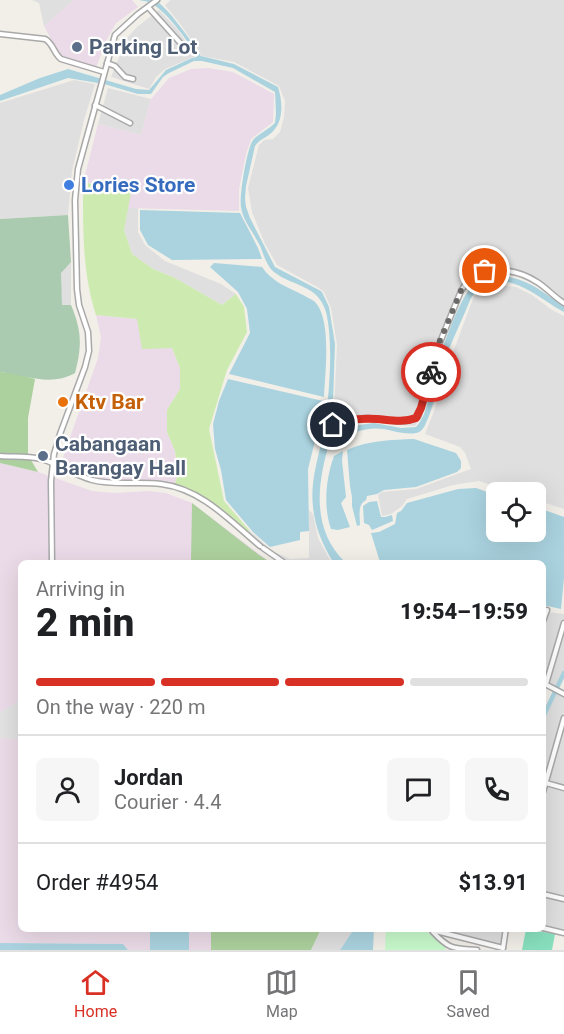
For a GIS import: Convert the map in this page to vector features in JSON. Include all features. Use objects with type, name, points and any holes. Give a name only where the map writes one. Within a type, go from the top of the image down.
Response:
[{"type":"street","points":[[52,560],[51,481],[53,464],[58,440],[89,351],[88,332],[77,289],[75,194],[80,159],[115,35],[156,0]]},
{"type":"street","points":[[149,6],[184,47]]},
{"type":"street","points":[[0,34],[48,40],[61,59],[104,73]]},
{"type":"street","points":[[107,63],[133,79]]},
{"type":"street","points":[[95,105],[129,123]]},
{"type":"street","points":[[333,425],[353,419],[407,421],[418,417],[439,343],[463,286],[476,275],[498,270],[524,276],[538,282],[564,303]]},
{"type":"street","points":[[0,456],[33,458],[82,477],[102,482],[158,483],[182,489],[221,512],[280,560]]},
{"type":"street","points":[[546,677],[564,623]]},
{"type":"street","points":[[546,684],[559,692]]},
{"type":"street","points":[[564,718],[546,783],[564,788]]},
{"type":"street","points":[[546,895],[564,899]]},
{"type":"street","points":[[546,929],[564,933]]},
{"type":"street","points":[[434,932],[447,946],[477,950]]},
{"type":"street","points":[[441,932],[503,949],[505,932]]},
{"type":"shaded area","points":[[32,0],[74,0],[44,26],[39,3]]},
{"type":"shaded area","points":[[74,0],[132,0],[138,7],[116,23],[95,70],[61,58],[44,26]]},
{"type":"shaded area","points":[[171,0],[564,0],[564,304],[546,290],[519,277],[504,274],[485,276],[472,283],[463,294],[438,352],[421,417],[415,426],[374,422],[354,424],[333,430],[337,345],[331,308],[324,292],[319,288],[277,265],[265,244],[252,212],[248,188],[259,145],[264,140],[273,139],[280,132],[285,101],[279,86],[234,62],[202,56],[165,5]]},
{"type":"shaded area","points":[[159,10],[177,29],[196,56],[165,69],[156,77],[149,89],[111,77],[127,38]]},
{"type":"shaded area","points":[[208,68],[233,72],[274,94],[273,122],[251,139],[246,154],[239,189],[239,211],[127,208],[131,187],[83,183],[98,124],[141,135],[151,99],[169,78],[191,69]]},
{"type":"shaded area","points":[[74,80],[95,84],[72,171],[68,215],[0,219],[0,103]]},
{"type":"shaded area","points":[[108,88],[151,99],[141,135],[98,124]]},
{"type":"shaded area","points":[[127,208],[138,208],[138,232],[145,245],[165,261],[221,284],[236,294],[222,305],[175,278],[153,269],[132,254],[124,230]]},
{"type":"shaded area","points":[[71,262],[71,305],[62,306],[60,273]]},
{"type":"shaded area","points":[[496,285],[516,287],[564,316],[564,509],[546,503],[546,482],[486,483],[479,481],[453,485],[407,499],[391,514],[382,516],[378,495],[382,492],[416,489],[471,469],[460,447],[425,434],[474,296],[481,290]]},
{"type":"shaded area","points":[[96,315],[137,319],[172,348],[180,368],[180,389],[167,410],[167,432],[175,451],[178,473],[174,487],[158,482],[142,481],[117,484],[99,483],[59,469],[98,358],[101,337]]},
{"type":"shaded area","points":[[0,463],[38,472],[92,491],[166,493],[192,503],[267,560],[18,560],[18,932],[211,932],[211,950],[128,950],[123,944],[0,943]]},
{"type":"shaded area","points":[[309,510],[313,514],[318,538],[330,560],[277,560],[263,552],[247,538],[249,530],[272,551],[290,559],[309,558]]},
{"type":"shaded area","points":[[548,612],[564,614],[547,678],[546,678]]},
{"type":"shaded area","points":[[564,628],[564,671],[557,688],[547,683]]},
{"type":"shaded area","points":[[556,693],[564,697],[564,712],[546,773],[546,714]]},
{"type":"shaded area","points":[[18,702],[18,740],[0,738],[0,712]]},
{"type":"shaded area","points":[[564,725],[564,785],[547,781]]},
{"type":"shaded area","points":[[547,784],[564,789],[564,897],[546,893]]},
{"type":"shaded area","points":[[546,897],[564,901],[564,932],[546,928]]},
{"type":"shaded area","points":[[320,932],[352,932],[340,950],[311,950]]},
{"type":"shaded area","points":[[445,932],[503,932],[500,946]]},
{"type":"green space","points":[[83,183],[132,187],[124,230],[132,254],[153,269],[175,278],[222,305],[236,294],[244,307],[247,332],[227,370],[209,429],[224,501],[249,530],[247,538],[205,500],[174,487],[178,473],[175,451],[167,432],[167,410],[180,389],[180,368],[172,348],[142,349],[137,319],[96,315],[86,266],[83,233]]},
{"type":"green space","points":[[68,215],[71,262],[61,273],[62,305],[71,305],[79,331],[80,346],[75,373],[48,380],[0,372],[0,219]]},
{"type":"green space","points":[[0,372],[35,379],[28,418],[28,455],[38,472],[0,463]]},
{"type":"green space","points":[[192,503],[267,560],[191,560]]},
{"type":"green space","points":[[211,932],[320,932],[311,950],[211,950]]},
{"type":"green space","points":[[386,932],[427,932],[446,948],[445,950],[385,950]]},
{"type":"green space","points":[[525,932],[555,934],[552,950],[522,950]]},
{"type":"water","points":[[139,0],[154,0],[159,3],[179,25],[201,56],[234,64],[278,87],[281,100],[280,119],[275,129],[255,146],[246,186],[246,207],[275,267],[322,292],[329,307],[335,344],[332,432],[374,423],[401,428],[416,427],[425,411],[449,330],[467,293],[477,282],[495,277],[514,278],[532,285],[564,306],[564,312],[529,291],[505,281],[493,282],[482,287],[471,298],[450,346],[426,424],[421,431],[408,434],[377,428],[330,441],[322,473],[320,505],[326,535],[343,560],[332,560],[326,549],[316,522],[312,498],[329,390],[330,340],[326,312],[317,296],[311,291],[281,277],[272,270],[244,218],[241,207],[242,183],[253,140],[275,123],[275,92],[233,68],[194,61],[163,77],[151,94],[138,94],[104,84],[68,78],[0,101],[0,95],[68,69],[136,89],[149,90],[166,70],[197,57],[183,35],[162,11],[149,2]]},
{"type":"water","points":[[140,210],[240,213],[262,259],[172,260],[148,245],[140,230]]},
{"type":"water","points":[[214,263],[262,267],[275,280],[315,302],[324,321],[326,334],[324,397],[229,374],[250,333],[247,309],[238,292],[210,267]]},
{"type":"water","points":[[228,379],[323,401],[308,469],[309,531],[300,532],[300,540],[270,547],[253,532],[226,500],[215,449],[213,424]]},
{"type":"water","points":[[414,439],[456,453],[461,461],[461,468],[457,472],[416,487],[384,490],[367,496],[360,508],[360,525],[357,526],[352,506],[347,450],[372,442]]},
{"type":"water","points":[[343,451],[346,497],[341,503],[350,527],[338,530],[331,529],[326,492],[334,456]]},
{"type":"water","points":[[476,488],[486,492],[486,542],[546,542],[546,511],[564,517],[564,578],[561,609],[546,606],[546,560],[379,560],[371,533],[379,532],[395,524],[397,513],[407,503],[458,489]]},
{"type":"water","points":[[377,501],[381,517],[392,515],[393,521],[372,530],[364,523],[363,506]]},
{"type":"water","points":[[150,932],[189,932],[189,950],[150,950]]},
{"type":"water","points":[[352,932],[374,932],[373,950],[340,950]]},
{"type":"water","points":[[0,943],[123,944],[128,950],[0,950]]},
{"type":"waterway","points":[[546,711],[564,673]]},
{"type":"way so far","points":[[431,372],[439,343],[463,286],[472,277],[485,271]]},
{"type":"place","name":"Parking Lot","points":[[77,47]]},
{"type":"place","name":"Lories Store","points":[[69,185]]},
{"type":"place","name":"Ktv Bar","points":[[63,402]]},
{"type":"place","name":"Cabangaan Barangay Hall","points":[[43,456]]},
{"type":"route","points":[[333,425],[353,419],[401,421],[416,418],[419,416],[431,372]]}]
